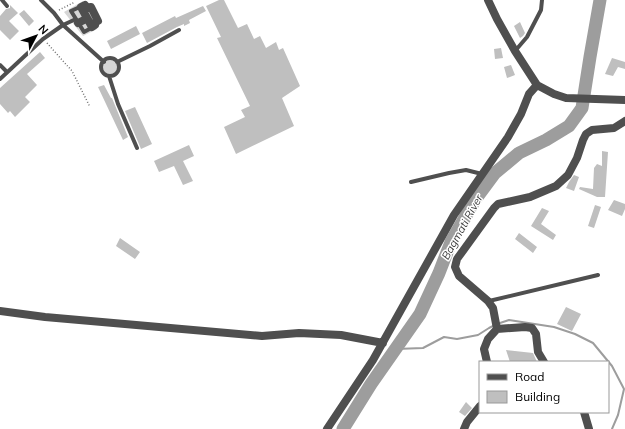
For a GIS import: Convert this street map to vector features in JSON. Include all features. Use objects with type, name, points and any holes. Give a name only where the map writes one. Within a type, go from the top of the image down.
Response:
[{"type":"street","points":[[488,0],[515,51],[537,85],[554,94],[566,98],[625,100]]},
{"type":"street","points":[[327,429],[373,360],[454,215],[508,137],[521,114],[529,94],[537,85]]},
{"type":"street","points":[[497,329],[493,308],[488,301],[459,276],[455,267],[457,259],[498,204],[530,197],[556,186],[571,169],[586,134],[592,130],[614,128],[625,121]]},
{"type":"street","points":[[0,311],[262,336],[300,333],[341,335],[383,343]]},
{"type":"street","points":[[487,361],[484,349],[488,339],[497,329],[525,326],[532,328],[536,334],[538,352],[543,361]]},
{"type":"street","points":[[464,429],[467,422],[479,407]]},
{"type":"street","points":[[584,413],[589,429]]},
{"type":"lane","points":[[2,0],[7,6]]},
{"type":"lane","points":[[41,0],[63,25],[104,62]]},
{"type":"lane","points":[[515,51],[527,37],[540,10],[542,0]]},
{"type":"lane","points":[[82,6],[94,27],[84,32],[79,21],[70,12],[82,6]]},
{"type":"lane","points":[[0,78],[43,38],[63,25],[79,21]]},
{"type":"lane","points":[[117,62],[179,30]]},
{"type":"lane","points":[[110,59],[117,62],[118,70],[115,75],[109,76],[102,72],[101,66],[104,62],[110,59]]},
{"type":"lane","points":[[0,64],[7,72]]},
{"type":"lane","points":[[109,76],[118,104],[137,148]]},
{"type":"lane","points":[[411,182],[449,172],[466,170],[482,174]]},
{"type":"lane","points":[[488,301],[598,275]]},
{"type":"path","points":[[54,13],[82,3]]},
{"type":"path","points":[[43,38],[72,71],[90,107]]},
{"type":"shaded area","points":[[83,1],[87,8],[91,7],[94,23],[97,29],[83,36],[64,12]]},
{"type":"shaded area","points":[[110,60],[115,62],[117,67],[115,72],[110,74],[105,72],[103,67],[105,62]]},
{"type":"building","points":[[219,0],[224,0],[238,28],[247,24],[254,39],[260,36],[266,48],[276,42],[279,50],[283,48],[300,86],[282,98],[294,126],[236,154],[224,127],[245,117],[241,110],[250,106],[217,38],[221,37],[206,6]]},
{"type":"building","points":[[10,5],[18,13],[9,21],[19,31],[10,40],[0,30],[0,16],[6,9],[10,8]]},
{"type":"building","points":[[203,6],[206,11],[189,20],[190,23],[177,27],[147,43],[142,33],[175,16],[176,18]]},
{"type":"building","points":[[24,10],[34,21],[29,26],[19,14]]},
{"type":"building","points":[[520,22],[525,33],[520,38],[514,26]]},
{"type":"building","points":[[136,26],[140,34],[111,49],[107,41]]},
{"type":"building","points":[[501,48],[503,58],[495,59],[494,49]]},
{"type":"building","points":[[40,52],[45,58],[27,74],[37,85],[25,97],[30,102],[15,117],[10,111],[8,113],[0,104],[0,88]]},
{"type":"building","points":[[612,58],[625,62],[625,69],[618,67],[613,76],[605,74]]},
{"type":"building","points":[[511,65],[515,75],[507,78],[504,67]]},
{"type":"building","points":[[104,85],[112,98],[128,137],[123,140],[98,87]]},
{"type":"building","points":[[135,107],[152,144],[141,149],[125,111]]},
{"type":"building","points":[[189,145],[194,156],[183,161],[193,181],[183,185],[174,166],[159,172],[154,161]]},
{"type":"building","points":[[602,151],[608,152],[605,197],[597,197],[579,189],[580,187],[593,189],[594,168],[597,164],[602,166]]},
{"type":"building","points":[[574,175],[579,177],[574,191],[566,188]]},
{"type":"building","points":[[614,200],[625,204],[625,209],[622,216],[608,210]]},
{"type":"building","points":[[595,205],[601,207],[594,228],[588,226]]},
{"type":"building","points":[[542,208],[549,211],[541,224],[556,235],[553,240],[531,226]]},
{"type":"building","points":[[519,233],[537,247],[533,253],[515,239]]},
{"type":"building","points":[[120,238],[140,252],[135,259],[116,246]]},
{"type":"building","points":[[566,307],[581,314],[572,331],[557,324]]},
{"type":"building","points":[[506,350],[533,353],[537,361],[510,361]]},
{"type":"building","points":[[466,402],[472,408],[465,416],[459,412]]},
{"type":"waterway","name":"Bagmati River","points":[[343,429],[371,384],[420,314],[439,273],[451,242],[475,200],[495,173],[519,153],[546,140],[569,126],[582,108],[600,0]]},
{"type":"waterway","points":[[497,324],[509,320],[554,327],[575,334],[593,343],[608,361]]},
{"type":"waterway","points":[[396,349],[423,348],[444,337],[457,339],[478,335],[493,326]]},
{"type":"waterway","points":[[609,362],[624,389],[618,415],[612,429]]}]
